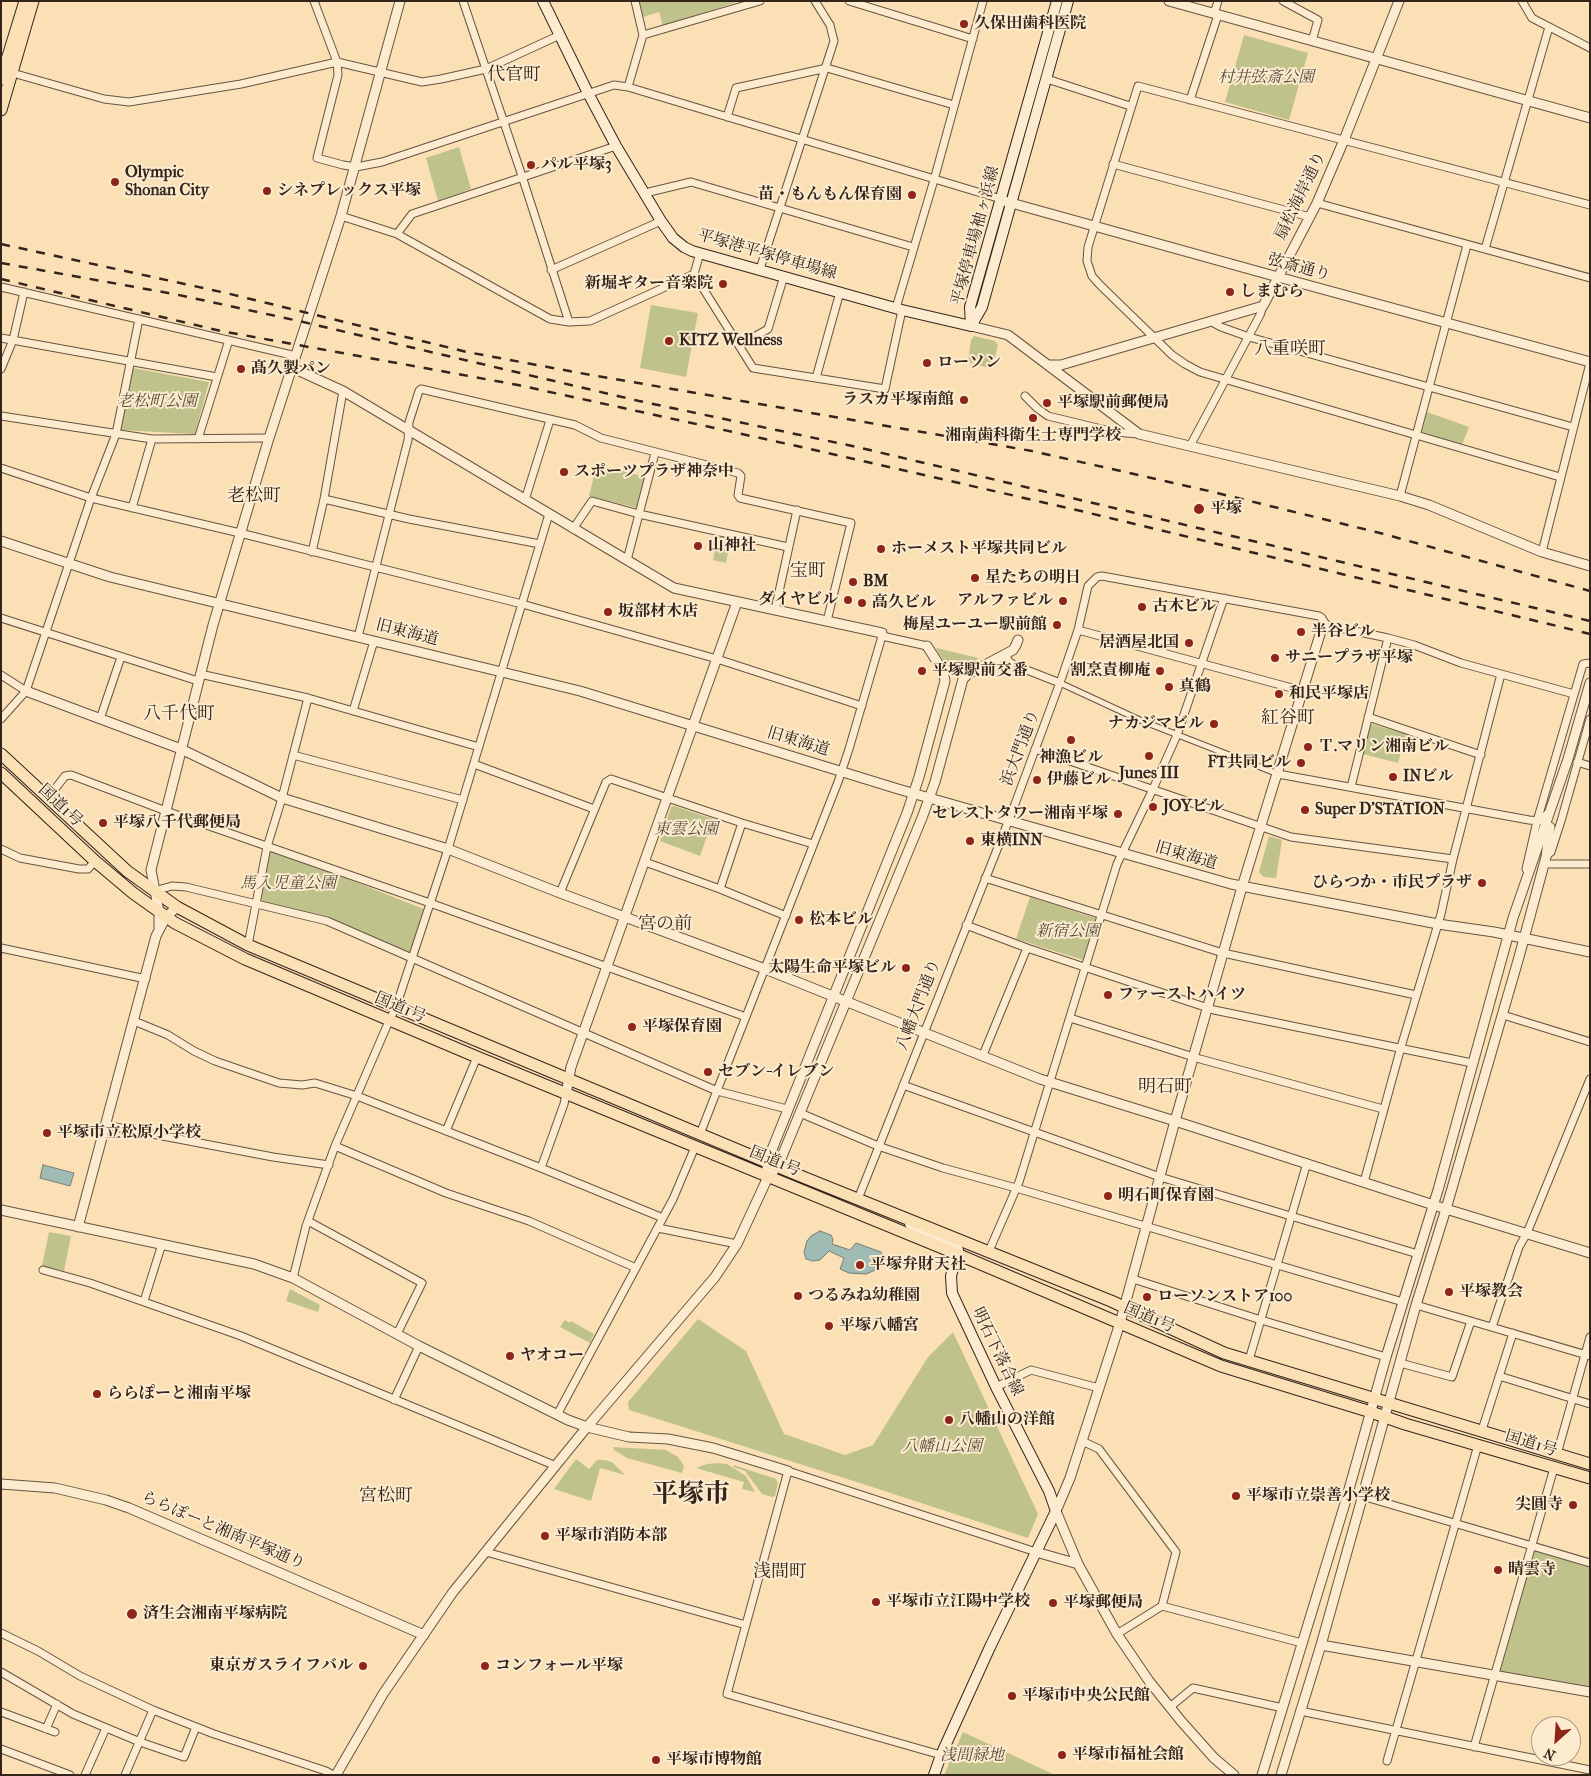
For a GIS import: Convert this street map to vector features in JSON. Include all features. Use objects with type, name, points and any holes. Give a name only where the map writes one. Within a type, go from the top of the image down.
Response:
[{"type":"highway","points":[[1,110],[6,74],[24,1]]},
{"type":"highway","points":[[6,74],[33,1]]},
{"type":"highway","name":"国道1号","points":[[1,754],[146,889],[162,914],[245,960],[957,1254],[1220,1366],[1590,1478]]},
{"type":"highway","name":"国道1号","points":[[1,773],[95,861],[248,945],[767,1162],[1125,1307],[1224,1352],[1590,1464]]},
{"type":"highway","points":[[989,1251],[989,1257],[992,1262],[1010,1270],[1021,1281]]},
{"type":"main road","name":"平塚港平塚停車場線","points":[[543,1],[616,146],[673,238],[684,247],[899,309],[971,326]]},
{"type":"main road","name":"平塚停車場袖ヶ浜線","points":[[1006,201],[1057,1]]},
{"type":"main road","name":"平塚停車場袖ヶ浜線","points":[[971,326],[970,307],[1047,79],[1068,1]]},
{"type":"main road","points":[[895,1214],[926,1234],[955,1246],[958,1250],[957,1254]]},
{"type":"main road","name":"明石下落合線","points":[[957,1254],[951,1276],[952,1293],[996,1387],[1049,1491],[1056,1511]]},
{"type":"main road","points":[[934,1775],[941,1755],[1056,1511]]},
{"type":"street","points":[[314,1],[337,62],[338,75],[317,158],[356,167],[382,162],[614,85],[1006,201]]},
{"type":"street","points":[[78,1226],[162,914],[146,889],[199,678],[219,603],[269,438],[356,167],[400,1]]},
{"type":"street","points":[[628,88],[643,35],[635,1]]},
{"type":"street","points":[[643,35],[745,3],[760,1]]},
{"type":"street","points":[[760,270],[827,68],[834,41],[830,25],[815,1]]},
{"type":"street","points":[[849,1],[973,39]]},
{"type":"street","points":[[700,253],[694,274],[753,368],[885,389],[899,309],[913,247],[934,180],[983,1]]},
{"type":"street","points":[[1169,1],[1590,118]]},
{"type":"street","points":[[1190,100],[1216,14],[1218,1]]},
{"type":"street","points":[[1283,1],[1318,20],[1312,41]]},
{"type":"street","name":"扇松海岸通り","points":[[1262,306],[1317,203],[1399,1]]},
{"type":"street","points":[[1522,1],[1532,18],[1590,48]]},
{"type":"street","points":[[465,2],[569,322]]},
{"type":"street","points":[[1485,249],[1549,27]]},
{"type":"street","points":[[6,74],[104,99],[129,102],[241,84],[337,62],[422,82],[441,80],[486,69],[560,35]]},
{"type":"street","points":[[726,117],[736,88],[827,68],[954,105]]},
{"type":"street","points":[[1047,79],[1130,106]]},
{"type":"street","points":[[1560,477],[1200,372],[1172,355],[1092,276],[1087,261],[1088,247],[1130,106],[1138,86],[1590,205]]},
{"type":"street","points":[[397,234],[412,214],[616,146]]},
{"type":"street","points":[[1113,164],[1310,217]]},
{"type":"street","points":[[645,193],[691,182],[913,247]]},
{"type":"street","name":"弦斎通り","points":[[1006,201],[1590,363]]},
{"type":"street","points":[[1317,203],[1590,278]]},
{"type":"street","points":[[341,216],[397,234],[550,319],[569,322],[590,321],[694,274]]},
{"type":"street","points":[[551,270],[662,221]]},
{"type":"street","points":[[1400,496],[1467,245]]},
{"type":"street","points":[[740,345],[768,329],[784,276]]},
{"type":"street","points":[[1,287],[296,356]]},
{"type":"street","points":[[1,369],[12,340],[24,292]]},
{"type":"street","points":[[816,378],[840,292]]},
{"type":"street","points":[[1049,365],[1061,365],[1262,306],[1260,315],[1190,446]]},
{"type":"street","points":[[1,718],[26,691],[91,498],[116,434],[139,319]]},
{"type":"street","points":[[1210,321],[1220,327],[1248,337],[1573,427]]},
{"type":"street","points":[[971,326],[1008,335],[1139,434]]},
{"type":"street","points":[[1,338],[217,377]]},
{"type":"street","points":[[198,439],[229,340]]},
{"type":"street","points":[[1542,552],[1590,363]]},
{"type":"street","points":[[292,368],[343,391],[674,588],[882,633],[882,636],[927,646],[942,671],[945,681],[914,793],[787,1109],[767,1162],[768,1177]]},
{"type":"street","points":[[358,637],[409,431],[409,422],[421,389],[575,425],[601,438],[655,453],[738,472],[741,478],[738,495],[740,498],[851,523],[827,621]]},
{"type":"street","points":[[312,552],[324,499],[343,391]]},
{"type":"street","points":[[1025,396],[1048,416],[1114,432],[1139,434],[1400,496],[1429,505],[1542,552],[1590,566]]},
{"type":"street","points":[[1,416],[152,439],[269,438]]},
{"type":"street","points":[[525,500],[550,420]]},
{"type":"street","points":[[132,508],[152,439]]},
{"type":"street","points":[[627,560],[655,453]]},
{"type":"street","points":[[1,468],[91,498],[522,604],[717,659],[862,706]]},
{"type":"street","points":[[324,499],[540,544]]},
{"type":"street","points":[[573,529],[592,501],[639,514],[788,547]]},
{"type":"street","points":[[775,610],[797,510]]},
{"type":"street","points":[[293,1278],[308,1221],[335,1146],[396,1007],[448,849],[549,514]]},
{"type":"street","name":"旧東海道","points":[[1,541],[110,577],[580,691],[1008,822],[1242,887],[1438,924],[1524,938],[1590,952]]},
{"type":"street","name":"浜大門通り","points":[[1008,822],[1036,750],[1078,630],[1088,586],[1091,581],[1102,576],[1319,616],[1326,624],[1414,645],[1461,663],[1574,694]]},
{"type":"street","points":[[989,1251],[1016,1188],[1035,1132],[1117,864],[1177,735],[1224,598]]},
{"type":"street","points":[[540,1168],[564,1104],[568,1078],[584,1032],[737,602]]},
{"type":"street","points":[[1,618],[121,657],[199,678],[308,698],[479,747]]},
{"type":"street","points":[[1234,1775],[1214,1758],[1148,1681],[1117,1634],[1078,1564],[1056,1511],[1100,1388],[1125,1307],[1175,1120],[1242,887],[1321,631],[1326,624]]},
{"type":"street","points":[[1078,630],[1303,691]]},
{"type":"street","points":[[700,1134],[766,969],[841,772],[882,636]]},
{"type":"street","points":[[1351,787],[1388,638]]},
{"type":"street","points":[[1,1633],[38,1651],[80,1676],[154,1710],[196,1727],[334,1775],[383,1694],[453,1592],[587,1427],[715,1277],[737,1244],[768,1177],[778,1166],[930,798],[963,679],[968,674],[1006,654],[1016,646],[1018,640]]},
{"type":"street","points":[[352,710],[374,641]]},
{"type":"street","points":[[1006,654],[1008,661],[1014,665],[1060,683],[1177,735],[1278,774],[1537,822],[1541,821],[1552,809]]},
{"type":"street","points":[[100,719],[121,657]]},
{"type":"street","points":[[1262,1775],[1433,1205],[1520,898],[1537,822],[1574,694],[1583,664],[1589,662]]},
{"type":"street","points":[[1364,1182],[1383,1109],[1438,924],[1501,674]]},
{"type":"street","points":[[1,675],[26,691],[181,749],[282,798],[448,849],[560,893],[766,969],[1050,1082],[1175,1120],[1433,1205],[1590,1253]]},
{"type":"street","points":[[1520,898],[1552,809],[1590,683]]},
{"type":"street","points":[[248,945],[267,847],[308,698]]},
{"type":"street","points":[[1368,717],[1481,755]]},
{"type":"street","points":[[1545,860],[1551,852],[1590,719]]},
{"type":"street","points":[[1036,750],[1291,837],[1453,859]]},
{"type":"street","points":[[293,755],[463,800]]},
{"type":"street","points":[[1577,762],[1590,766]]},
{"type":"street","points":[[474,764],[594,809]]},
{"type":"street","points":[[48,798],[65,776],[71,775],[166,811],[430,903],[746,1018]]},
{"type":"street","points":[[560,893],[606,782],[611,779],[667,799],[813,844]]},
{"type":"street","points":[[1281,1775],[1321,1646],[1416,1305],[1503,1015],[1545,860],[1552,809]]},
{"type":"street","name":"八幡大門通り","points":[[858,1199],[1008,822]]},
{"type":"street","points":[[720,889],[742,823]]},
{"type":"street","points":[[1,849],[20,858],[79,869],[88,869],[95,861]]},
{"type":"street","points":[[1545,860],[1590,864]]},
{"type":"street","points":[[645,862],[720,889],[786,916]]},
{"type":"street","points":[[985,878],[1223,953],[1416,995]]},
{"type":"street","points":[[146,889],[172,886],[186,887],[327,921],[717,1091],[787,1109]]},
{"type":"street","points":[[162,914],[177,907]]},
{"type":"street","points":[[966,925],[1027,948],[1207,1008],[1472,1063]]},
{"type":"street","points":[[1,948],[146,979]]},
{"type":"street","points":[[983,1055],[1027,948]]},
{"type":"street","points":[[1503,1015],[1590,1042]]},
{"type":"street","points":[[1070,1018],[1193,1056],[1383,1109]]},
{"type":"street","points":[[134,1021],[168,1035],[215,1061],[279,1083],[302,1085],[315,1083],[357,1096],[663,1218]]},
{"type":"street","points":[[446,1130],[477,1057]]},
{"type":"street","points":[[1492,1327],[1519,1247],[1527,1233],[1590,1079]]},
{"type":"street","points":[[903,1085],[1160,1177],[1418,1254]]},
{"type":"street","points":[[800,1113],[878,1146],[943,1168],[1403,1302]]},
{"type":"street","points":[[105,1125],[273,1157],[329,1165]]},
{"type":"street","points":[[335,1146],[446,1193],[529,1221],[636,1268]]},
{"type":"street","points":[[557,1415],[673,1199],[694,1147]]},
{"type":"street","points":[[1249,1360],[1307,1163]]},
{"type":"street","points":[[761,1193],[772,1186],[788,1185]]},
{"type":"street","points":[[1,1210],[254,1264],[293,1278],[420,1346],[557,1415],[587,1427],[629,1437],[668,1439],[712,1448],[1078,1564]]},
{"type":"street","points":[[308,1221],[422,1283],[397,1334]]},
{"type":"street","points":[[658,1228],[737,1244]]},
{"type":"street","points":[[144,1301],[162,1244]]},
{"type":"street","points":[[43,1270],[90,1283],[241,1336],[556,1466]]},
{"type":"street","points":[[1133,1279],[1386,1357]]},
{"type":"street","points":[[1416,1305],[1587,1355]]},
{"type":"street","points":[[1400,1363],[1452,1377],[1471,1321]]},
{"type":"street","points":[[1482,1430],[1513,1333]]},
{"type":"street","points":[[1557,1454],[1587,1355],[1590,1337]]},
{"type":"street","points":[[394,1400],[420,1346]]},
{"type":"street","points":[[996,1387],[1031,1370],[1100,1388]]},
{"type":"street","points":[[1499,1376],[1590,1404]]},
{"type":"street","points":[[1082,1441],[1099,1449],[1176,1552],[1162,1606],[1117,1634]]},
{"type":"street","points":[[1387,1761],[1478,1445]]},
{"type":"street","points":[[1474,1747],[1554,1468]]},
{"type":"street","points":[[788,1471],[728,1694],[941,1755]]},
{"type":"street","name":"ららぽーと湘南平塚通り","points":[[1,1484],[55,1488],[106,1500],[129,1508],[424,1635]]},
{"type":"street","points":[[1362,1496],[1590,1563]]},
{"type":"street","points":[[486,1552],[746,1625]]},
{"type":"street","points":[[1162,1606],[1302,1643]]},
{"type":"street","points":[[1321,1646],[1590,1692]]},
{"type":"street","points":[[1,1672],[73,1714],[184,1758],[196,1727]]},
{"type":"street","points":[[1170,1707],[1193,1688],[1283,1708]]},
{"type":"street","points":[[46,1729],[57,1704]]},
{"type":"street","points":[[125,1775],[154,1710]]},
{"type":"street","points":[[1300,1711],[1589,1772]]},
{"type":"street","points":[[1,1712],[55,1732]]},
{"type":"street","points":[[85,1775],[106,1728]]},
{"type":"street","points":[[1,1749],[70,1775]]},
{"type":"green space","points":[[639,1],[740,1],[663,26],[659,12],[643,17]]},
{"type":"green space","name":"村井弦斎公園","points":[[1244,35],[1308,53],[1289,120],[1225,102]]},
{"type":"green space","points":[[459,147],[471,189],[438,201],[426,158]]},
{"type":"green space","name":"KITZ Wellness","points":[[651,305],[698,313],[686,377],[640,368]]},
{"type":"green space","points":[[974,336],[995,341],[998,345],[993,366],[989,368],[968,362],[971,340]]},
{"type":"green space","name":"老松町公園","points":[[132,368],[209,382],[195,434],[120,430]]},
{"type":"green space","points":[[1427,412],[1469,427],[1462,445],[1422,432]]},
{"type":"green space","points":[[597,464],[646,477],[638,508],[589,496]]},
{"type":"green space","points":[[718,535],[731,538],[726,563],[713,560]]},
{"type":"green space","points":[[937,648],[978,659],[951,677],[949,669]]},
{"type":"green space","points":[[1371,724],[1406,734],[1398,763],[1363,754]]},
{"type":"green space","name":"東雲公園","points":[[674,806],[713,819],[700,856],[660,841],[671,807]]},
{"type":"green space","points":[[1269,836],[1282,840],[1276,878],[1264,877],[1259,872]]},
{"type":"green space","name":"馬入児童公園","points":[[267,847],[426,910],[410,955],[327,921],[256,905]]},
{"type":"green space","name":"新宿公園","points":[[1030,897],[1095,918],[1096,920],[1083,960],[1016,939]]},
{"type":"green space","points":[[49,1232],[71,1236],[64,1271],[42,1266]]},
{"type":"green space","points":[[290,1289],[320,1305],[318,1312],[286,1301]]},
{"type":"green space","name":"八幡山公園","points":[[698,1319],[746,1351],[784,1434],[845,1455],[873,1445],[928,1357],[953,1332],[1038,1514],[1028,1538],[629,1410],[628,1402]]},
{"type":"green space","points":[[565,1320],[570,1323],[571,1321],[594,1334],[590,1343],[560,1327]]},
{"type":"green space","points":[[613,1447],[666,1450],[678,1457],[684,1466],[682,1473],[627,1458],[614,1450]]},
{"type":"green space","points":[[576,1459],[589,1469],[597,1460],[612,1462],[625,1475],[600,1468],[591,1501],[554,1489]]},
{"type":"green space","points":[[718,1463],[727,1464],[746,1476],[755,1492],[742,1489],[744,1482],[696,1468]]},
{"type":"green space","points":[[734,1465],[776,1479],[778,1483],[775,1496],[762,1494],[745,1471],[733,1467]]},
{"type":"green space","points":[[1535,1550],[1590,1566],[1590,1688],[1498,1672]]},
{"type":"green space","name":"浅間緑地","points":[[963,1732],[1055,1775],[944,1775]]},
{"type":"water","points":[[43,1165],[74,1173],[70,1186],[40,1178]]},
{"type":"water","points":[[820,1231],[831,1235],[833,1239],[832,1244],[850,1250],[856,1243],[881,1252],[884,1256],[880,1268],[866,1274],[849,1273],[840,1269],[844,1258],[829,1251],[820,1260],[806,1259],[804,1252],[807,1241],[811,1236]]},
{"type":"railway","points":[[1,244],[226,293],[467,352],[1032,451],[1209,491],[1380,533],[1590,591]]},
{"type":"railway","points":[[1,263],[174,294],[299,321],[639,401],[857,447],[1590,621]]},
{"type":"railway","points":[[1,279],[221,331],[518,385],[806,448],[1081,511],[1590,634]]},
{"type":"place","name":"久保田歯科医院","points":[[964,24]]},
{"type":"place","name":"パル平塚3","points":[[531,165]]},
{"type":"place","name":"Olympic Shonan City","points":[[115,182]]},
{"type":"place","name":"シネプレックス平塚","points":[[267,191]]},
{"type":"place","name":"苗・もんもん保育園","points":[[912,195]]},
{"type":"place","name":"新堀ギター音楽院","points":[[723,284]]},
{"type":"place","name":"しまむら","points":[[1230,292]]},
{"type":"place","name":"KITZ Wellness","points":[[669,341]]},
{"type":"place","name":"ローソン","points":[[927,363]]},
{"type":"place","name":"髙久製パン","points":[[241,369]]},
{"type":"place","name":"ラスカ平塚南館","points":[[964,400]]},
{"type":"place","name":"平塚駅前郵便局","points":[[1047,403]]},
{"type":"place","name":"湘南歯科衛生士専門学校","points":[[1033,418]]},
{"type":"place","name":"スポーツプラザ神奈中","points":[[564,472]]},
{"type":"place","name":"平塚","points":[[1199,509]]},
{"type":"place","name":"山神社","points":[[698,546]]},
{"type":"place","name":"ホーメスト平塚共同ビル","points":[[881,549]]},
{"type":"place","name":"星たちの明日","points":[[975,578]]},
{"type":"place","name":"BM","points":[[853,582]]},
{"type":"place","name":"ダイヤビル","points":[[848,600]]},
{"type":"place","name":"アルファビル","points":[[1063,601]]},
{"type":"place","name":"高久ビル","points":[[862,603]]},
{"type":"place","name":"古木ビル","points":[[1142,607]]},
{"type":"place","name":"坂部材木店","points":[[608,612]]},
{"type":"place","name":"梅屋ユーユー駅前館","points":[[1057,625]]},
{"type":"place","name":"半谷ビル","points":[[1301,632]]},
{"type":"place","name":"居酒屋北国","points":[[1189,643]]},
{"type":"place","name":"サニープラザ平塚","points":[[1275,658]]},
{"type":"place","name":"平塚駅前交番","points":[[922,671]]},
{"type":"place","name":"割烹責柳庵","points":[[1160,671]]},
{"type":"place","name":"真鶴","points":[[1169,687]]},
{"type":"place","name":"和民平塚店","points":[[1279,694]]},
{"type":"place","name":"ナカジマビル","points":[[1214,724]]},
{"type":"place","name":"神漁ビル","points":[[1071,740]]},
{"type":"place","name":"Ｔ.マリン湘南ビル","points":[[1308,747]]},
{"type":"place","name":"Junes III","points":[[1149,756]]},
{"type":"place","name":"FT共同ビル","points":[[1301,763]]},
{"type":"place","name":"INビル","points":[[1393,777]]},
{"type":"place","name":"伊藤ビル","points":[[1037,780]]},
{"type":"place","name":"JOYビル","points":[[1153,807]]},
{"type":"place","name":"Super D'STATION","points":[[1305,810]]},
{"type":"place","name":"セレストタワー湘南平塚","points":[[1118,814]]},
{"type":"place","name":"平塚八千代郵便局","points":[[103,823]]},
{"type":"place","name":"東横INN","points":[[970,841]]},
{"type":"place","name":"ひらつか・市民プラザ","points":[[1482,883]]},
{"type":"place","name":"松本ビル","points":[[799,920]]},
{"type":"place","name":"太陽生命平塚ビル","points":[[906,968]]},
{"type":"place","name":"ファーストハイツ","points":[[1108,995]]},
{"type":"place","name":"平塚保育園","points":[[632,1027]]},
{"type":"place","name":"セブン-イレブン","points":[[708,1072]]},
{"type":"place","name":"平塚市立松原小学校","points":[[47,1133]]},
{"type":"place","name":"明石町保育園","points":[[1108,1196]]},
{"type":"place","name":"平塚弁財天社","points":[[860,1265]]},
{"type":"place","name":"平塚教会","points":[[1449,1292]]},
{"type":"place","name":"つるみね幼稚園","points":[[798,1296]]},
{"type":"place","name":"ローソンストア100","points":[[1147,1297]]},
{"type":"place","name":"平塚八幡宮","points":[[829,1326]]},
{"type":"place","name":"ヤオコー","points":[[510,1356]]},
{"type":"place","name":"ららぽーと湘南平塚","points":[[97,1394]]},
{"type":"place","name":"八幡山の洋館","points":[[949,1420]]},
{"type":"place","name":"平塚市立崇善小学校","points":[[1236,1496]]},
{"type":"place","name":"尖圓寺","points":[[1573,1505]]},
{"type":"place","name":"平塚市消防本部","points":[[545,1536]]},
{"type":"place","name":"晴雲寺","points":[[1498,1570]]},
{"type":"place","name":"平塚市立江陽中学校","points":[[876,1602]]},
{"type":"place","name":"平塚郵便局","points":[[1053,1603]]},
{"type":"place","name":"済生会湘南平塚病院","points":[[132,1614]]},
{"type":"place","name":"東京ガスライフバル","points":[[363,1666]]},
{"type":"place","name":"コンフォール平塚","points":[[485,1666]]},
{"type":"place","name":"平塚市中央公民館","points":[[1012,1696]]},
{"type":"place","name":"平塚市福祉会館","points":[[1062,1755]]},
{"type":"place","name":"平塚市博物館","points":[[656,1760]]},
{"type":"district","name":"代官町","points":[[514,76]]},
{"type":"district","name":"八重咲町","points":[[1290,350]]},
{"type":"district","name":"老松町","points":[[254,497]]},
{"type":"district","name":"宝町","points":[[808,572]]},
{"type":"district","name":"八千代町","points":[[179,715]]},
{"type":"district","name":"紅谷町","points":[[1288,719]]},
{"type":"district","name":"宮の前","points":[[665,925]]},
{"type":"district","name":"明石町","points":[[1165,1088]]},
{"type":"district","name":"平塚市","points":[[691,1496]]},
{"type":"district","name":"宮松町","points":[[386,1497]]},
{"type":"district","name":"浅間町","points":[[780,1573]]}]
